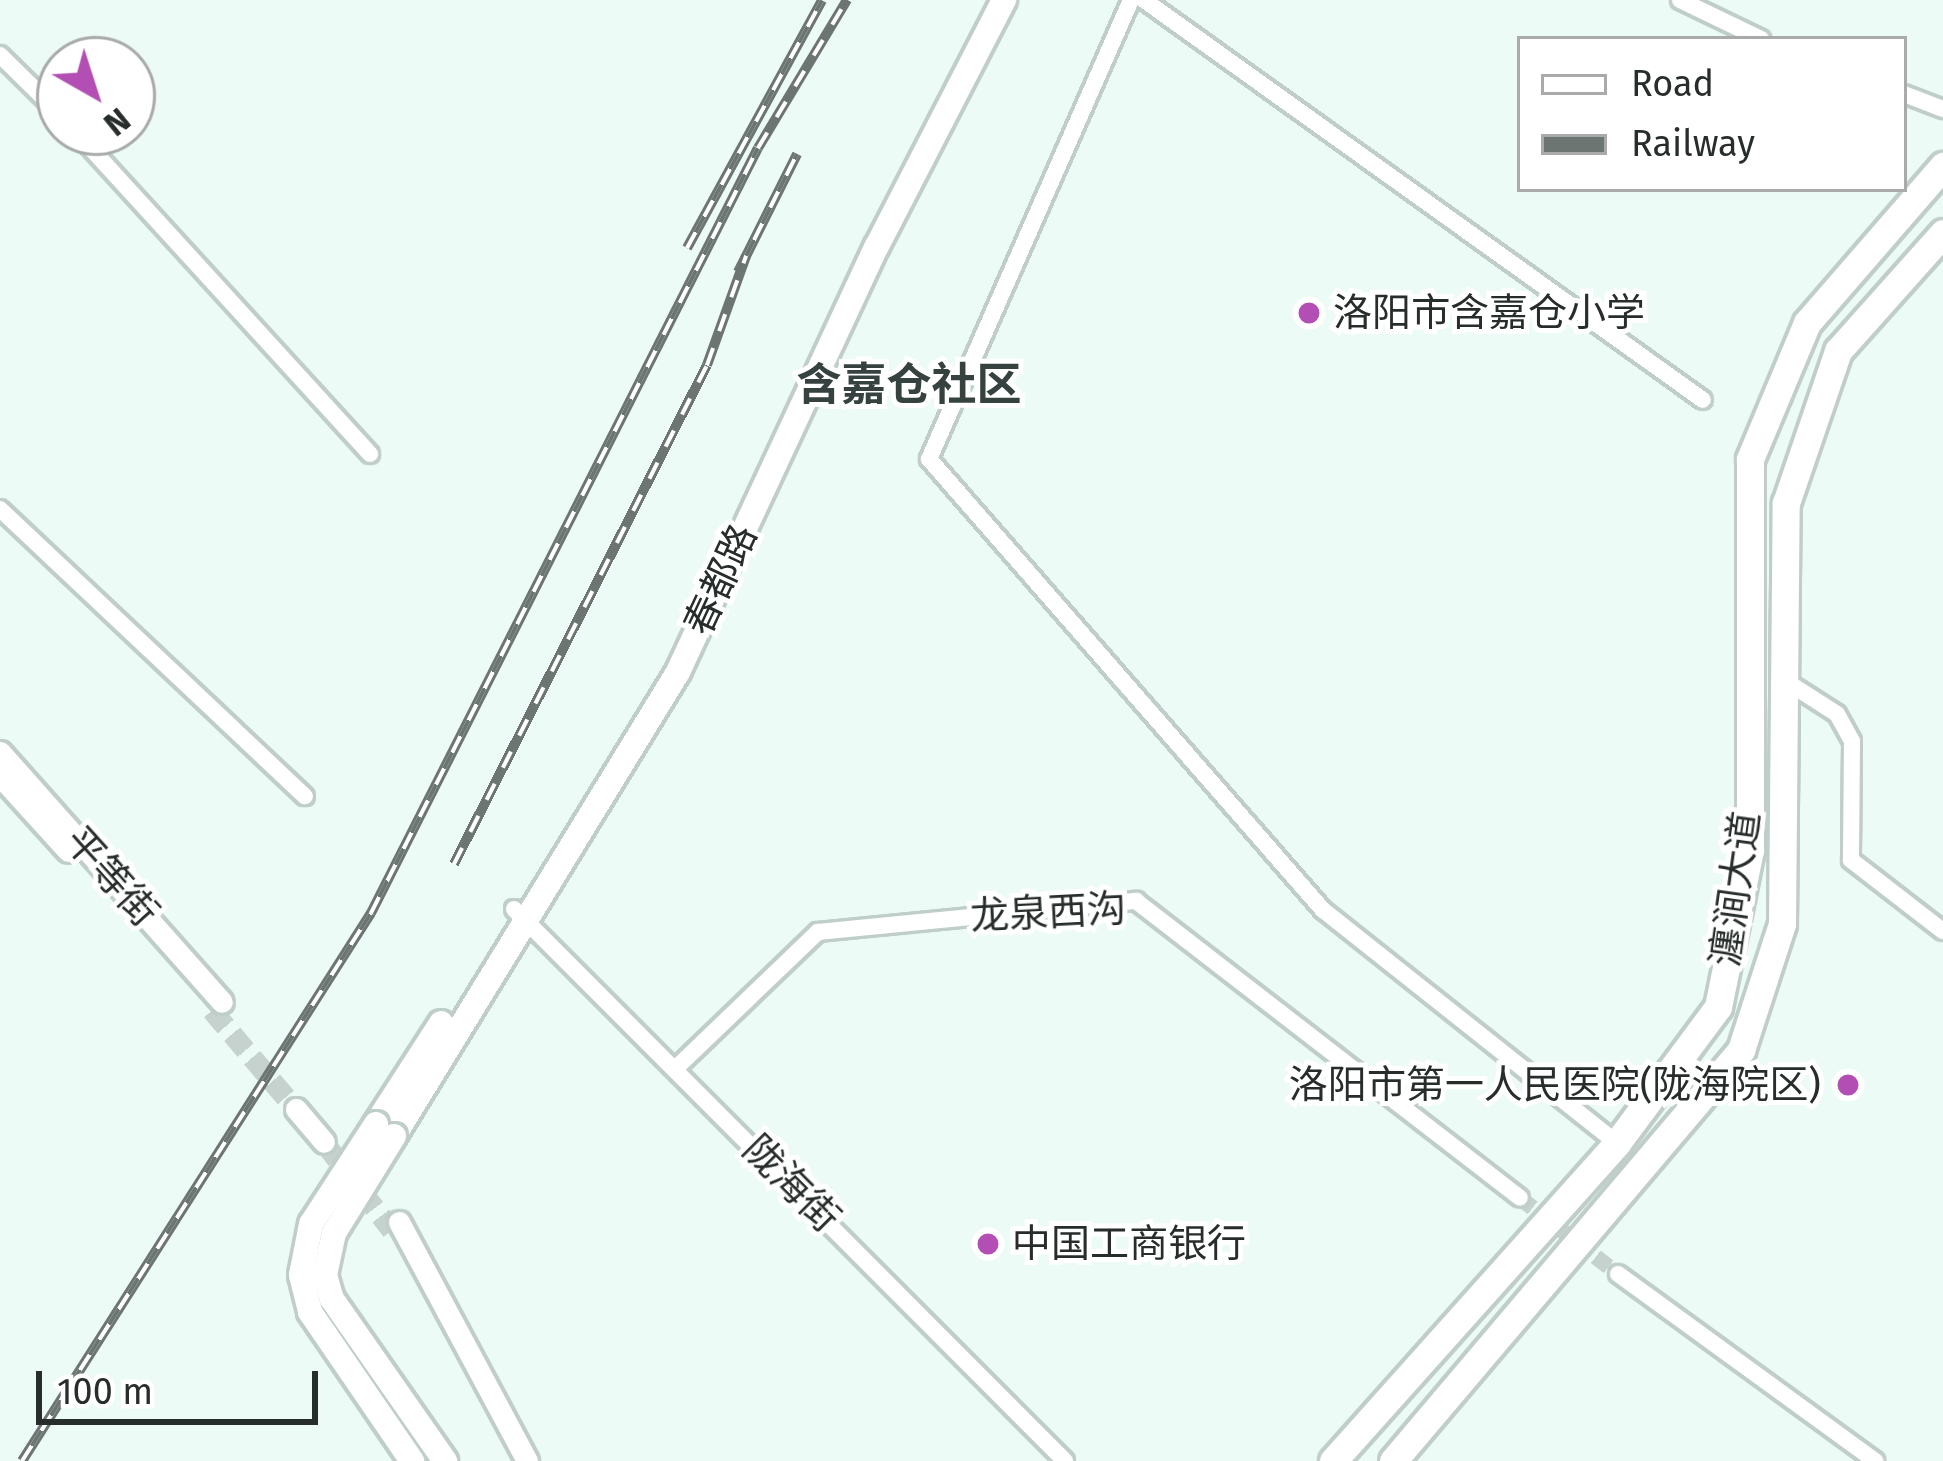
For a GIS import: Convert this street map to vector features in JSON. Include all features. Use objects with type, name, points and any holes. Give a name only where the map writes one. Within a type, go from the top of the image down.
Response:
[{"type":"main road","name":"春都路","points":[[520,913],[664,664],[862,238],[986,0]]},
{"type":"main road","name":"春都路","points":[[385,1130],[678,672],[877,245],[1004,0]]},
{"type":"main road","name":"瀍涧大道","points":[[1333,1461],[1617,1143],[1718,1007],[1750,850],[1750,459],[1807,323],[1943,166]]},
{"type":"main road","name":"瀍涧大道","points":[[1393,1461],[1741,1050],[1782,924],[1786,503],[1838,351],[1943,233]]},
{"type":"main road","points":[[385,1130],[311,1224],[301,1275],[310,1312],[412,1461]]},
{"type":"main road","points":[[385,1130],[334,1233],[325,1275],[332,1299],[445,1461]]},
{"type":"street","points":[[1130,0],[929,459],[1323,910],[1617,1143]]},
{"type":"street","points":[[1144,0],[1703,400]]},
{"type":"street","points":[[1680,0],[1755,36]]},
{"type":"street","points":[[0,55],[36,90]]},
{"type":"street","points":[[1907,95],[1943,109]]},
{"type":"street","points":[[98,156],[370,454]]},
{"type":"street","points":[[0,509],[304,796]]},
{"type":"street","points":[[1784,680],[1837,714],[1852,741],[1851,860],[1943,931]]},
{"type":"street","name":"平等街","points":[[0,752],[217,1006],[0,776]]},
{"type":"street","name":"龙泉西沟","points":[[676,1068],[818,932],[1136,901],[1520,1198]]},
{"type":"street","name":"陇海街","points":[[520,913],[1065,1461]]},
{"type":"street","points":[[301,1105],[327,1138]]},
{"type":"street","points":[[514,1461],[395,1226],[527,1461]]},
{"type":"street","points":[[1618,1274],[1874,1461]]},
{"type":"tunnel","points":[[212,1010],[296,1109]]},
{"type":"tunnel","points":[[324,1142],[392,1230]]},
{"type":"tunnel","points":[[1520,1198],[1618,1274]]},
{"type":"railway","points":[[687,248],[822,0]]},
{"type":"railway","points":[[22,1461],[371,913],[758,148],[847,0]]},
{"type":"railway","points":[[738,272],[797,154]]},
{"type":"railway","points":[[454,864],[707,365],[746,256]]},
{"type":"place","name":"洛阳市含嘉仓小学","points":[[1309,313]]},
{"type":"place","name":"洛阳市第一人民医院(陇海院区)","points":[[1848,1085]]},
{"type":"place","name":"中国工商银行","points":[[988,1244]]},
{"type":"district","name":"含嘉仓社区","points":[[909,386]]}]
